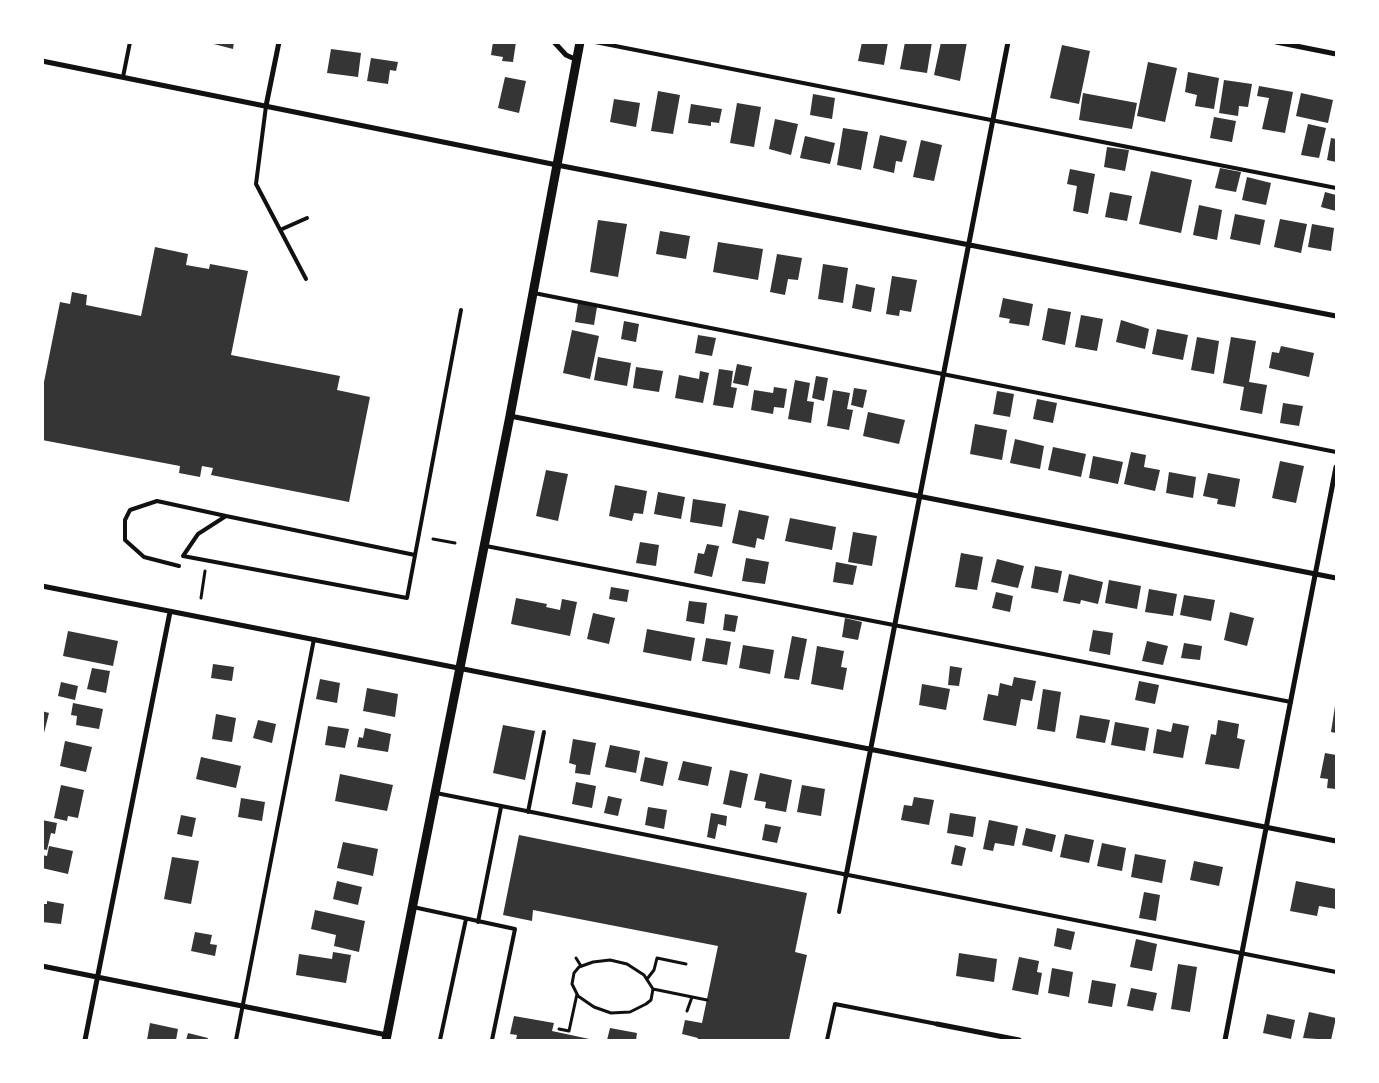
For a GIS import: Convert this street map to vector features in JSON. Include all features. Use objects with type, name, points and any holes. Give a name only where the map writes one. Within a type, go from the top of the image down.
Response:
[{"type":"street","points":[[266,106],[279,42]]},
{"type":"street","points":[[554,42],[566,55],[577,60]]},
{"type":"street","points":[[42,966],[243,1006],[386,1038],[510,416],[580,42]]},
{"type":"street","points":[[846,876],[1008,42]]},
{"type":"street","points":[[1276,42],[1336,54]]},
{"type":"street","points":[[42,61],[557,165],[968,243],[1336,316]]},
{"type":"street","points":[[510,416],[1336,578]]},
{"type":"street","points":[[1225,1040],[1336,466]]},
{"type":"street","points":[[42,586],[1336,841]]},
{"type":"street","points":[[85,1040],[170,612]]},
{"type":"street","points":[[937,1024],[1019,1040]]},
{"type":"lane","points":[[123,77],[130,42]]},
{"type":"lane","points":[[595,42],[1336,188]]},
{"type":"lane","points":[[266,106],[256,184],[306,279]]},
{"type":"lane","points":[[280,230],[307,218]]},
{"type":"lane","points":[[533,293],[1336,452]]},
{"type":"lane","points":[[226,516],[198,534],[183,556],[407,598],[461,310]]},
{"type":"lane","points":[[179,566],[144,557],[126,540],[125,520],[130,510],[157,501],[415,555]]},
{"type":"lane","points":[[484,545],[1291,702]]},
{"type":"lane","points":[[236,1040],[314,639]]},
{"type":"lane","points":[[528,812],[544,732]]},
{"type":"lane","points":[[435,793],[1336,972]]},
{"type":"lane","points":[[478,922],[501,807]]},
{"type":"lane","points":[[839,912],[846,876]]},
{"type":"lane","points":[[412,907],[516,929],[492,1040]]},
{"type":"lane","points":[[440,1040],[466,919]]},
{"type":"lane","points":[[827,1040],[835,1004],[937,1024]]},
{"type":"path","points":[[433,539],[455,544]]},
{"type":"path","points":[[200,598],[205,571]]},
{"type":"path","points":[[576,958],[582,966]]},
{"type":"path","points":[[647,979],[654,970],[656,958],[686,964]]},
{"type":"path","points":[[602,960],[616,961],[636,969],[647,979],[653,989],[651,1000],[640,1009],[622,1013],[603,1011],[594,1007],[577,994],[572,984],[572,978],[582,966],[602,960]]},
{"type":"path","points":[[653,989],[707,1000]]},
{"type":"path","points":[[559,1029],[569,1031],[577,994]]},
{"type":"path","points":[[687,1010],[692,997]]},
{"type":"building","points":[[206,42],[234,42],[233,49]]},
{"type":"building","points":[[493,42],[516,42],[513,62],[502,61],[503,57],[491,55]]},
{"type":"building","points":[[862,42],[888,42],[884,65],[858,61]]},
{"type":"building","points":[[905,42],[932,42],[927,73],[900,69]]},
{"type":"building","points":[[941,42],[967,42],[960,81],[934,75]]},
{"type":"building","points":[[1062,45],[1090,51],[1079,104],[1050,98]]},
{"type":"building","points":[[331,49],[361,53],[358,77],[327,73]]},
{"type":"building","points":[[371,58],[398,62],[396,71],[390,70],[388,84],[367,81]]},
{"type":"building","points":[[1148,62],[1177,68],[1165,122],[1137,116]]},
{"type":"building","points":[[1188,72],[1219,78],[1214,109],[1195,106],[1197,95],[1185,92]]},
{"type":"building","points":[[505,77],[526,81],[519,113],[498,108]]},
{"type":"building","points":[[1224,80],[1252,84],[1248,107],[1239,106],[1238,116],[1219,113]]},
{"type":"building","points":[[1259,86],[1293,92],[1285,133],[1262,129],[1269,98],[1257,96]]},
{"type":"building","points":[[658,91],[680,95],[673,134],[651,131]]},
{"type":"building","points":[[1083,93],[1137,103],[1132,129],[1079,120]]},
{"type":"building","points":[[1301,93],[1333,100],[1328,123],[1296,116]]},
{"type":"building","points":[[813,94],[835,98],[832,119],[810,115]]},
{"type":"building","points":[[614,99],[640,103],[636,127],[610,122]]},
{"type":"building","points":[[737,103],[761,107],[754,147],[730,143]]},
{"type":"building","points":[[691,104],[722,109],[719,123],[711,122],[711,126],[688,123]]},
{"type":"building","points":[[1214,117],[1236,121],[1232,142],[1210,138]]},
{"type":"building","points":[[775,119],[798,124],[791,155],[769,149]]},
{"type":"building","points":[[1308,124],[1326,128],[1319,158],[1301,155]]},
{"type":"building","points":[[843,128],[868,132],[861,170],[837,165]]},
{"type":"building","points":[[880,135],[907,141],[902,162],[896,161],[894,173],[873,168]]},
{"type":"building","points":[[805,136],[835,143],[830,164],[800,158]]},
{"type":"building","points":[[1331,138],[1336,139],[1336,162],[1327,160]]},
{"type":"building","points":[[921,140],[942,145],[934,181],[913,177]]},
{"type":"building","points":[[1107,147],[1129,150],[1125,171],[1104,167]]},
{"type":"building","points":[[1220,168],[1241,172],[1236,192],[1215,188]]},
{"type":"building","points":[[1070,169],[1095,174],[1088,214],[1073,211],[1077,186],[1067,184]]},
{"type":"building","points":[[1151,171],[1192,180],[1181,233],[1139,224]]},
{"type":"building","points":[[1247,177],[1271,183],[1266,205],[1242,200]]},
{"type":"building","points":[[1110,192],[1132,196],[1127,221],[1105,217]]},
{"type":"building","points":[[1325,192],[1336,195],[1336,211],[1321,207]]},
{"type":"building","points":[[1199,205],[1222,210],[1217,240],[1193,235]]},
{"type":"building","points":[[1235,214],[1265,220],[1260,245],[1230,239]]},
{"type":"building","points":[[1280,219],[1307,224],[1301,253],[1274,247]]},
{"type":"building","points":[[598,220],[627,224],[618,277],[590,272]]},
{"type":"building","points":[[1312,224],[1334,228],[1331,251],[1308,247]]},
{"type":"building","points":[[660,231],[690,236],[686,259],[656,254]]},
{"type":"building","points":[[718,242],[763,249],[758,280],[713,272]]},
{"type":"building","points":[[155,247],[188,254],[186,265],[209,269],[210,264],[248,271],[231,355],[340,376],[337,390],[370,397],[349,502],[211,475],[213,468],[202,466],[200,477],[179,473],[180,466],[42,440],[42,392],[60,302],[70,304],[72,292],[87,295],[86,305],[141,316]]},
{"type":"building","points":[[777,254],[802,258],[798,280],[788,279],[785,295],[770,292]]},
{"type":"building","points":[[823,264],[848,268],[843,303],[818,299]]},
{"type":"building","points":[[892,276],[917,280],[911,312],[900,310],[899,316],[886,314]]},
{"type":"building","points":[[856,284],[875,288],[871,312],[852,308]]},
{"type":"building","points":[[1003,298],[1033,304],[1029,326],[1009,323],[1010,319],[999,317]]},
{"type":"building","points":[[578,303],[597,307],[594,325],[575,322]]},
{"type":"building","points":[[1048,308],[1071,312],[1065,345],[1042,340]]},
{"type":"building","points":[[1081,315],[1103,319],[1097,351],[1075,347]]},
{"type":"building","points":[[1121,320],[1149,329],[1145,349],[1116,342]]},
{"type":"building","points":[[624,321],[639,324],[636,342],[621,339]]},
{"type":"building","points":[[1157,329],[1188,335],[1183,360],[1152,354]]},
{"type":"building","points":[[572,330],[599,336],[590,379],[563,373]]},
{"type":"building","points":[[698,335],[716,338],[712,356],[695,353]]},
{"type":"building","points":[[1197,337],[1219,341],[1214,374],[1191,370]]},
{"type":"building","points":[[1231,337],[1256,341],[1249,382],[1267,385],[1262,414],[1240,410],[1244,387],[1223,383]]},
{"type":"building","points":[[1281,346],[1314,353],[1309,377],[1269,368],[1272,352],[1279,353]]},
{"type":"building","points":[[598,357],[631,363],[627,386],[594,380]]},
{"type":"building","points":[[737,364],[752,367],[748,386],[733,383]]},
{"type":"building","points":[[636,367],[663,371],[659,392],[633,388]]},
{"type":"building","points":[[719,369],[733,371],[731,387],[737,388],[733,408],[713,405]]},
{"type":"building","points":[[700,371],[709,373],[703,403],[675,398],[679,375],[699,379]]},
{"type":"building","points":[[816,376],[828,378],[824,401],[812,398]]},
{"type":"building","points":[[795,380],[810,383],[807,401],[814,402],[811,423],[788,419]]},
{"type":"building","points":[[774,387],[787,389],[784,408],[774,407],[773,414],[751,410],[754,390],[773,393]]},
{"type":"building","points":[[854,388],[867,390],[863,408],[851,405]]},
{"type":"building","points":[[833,390],[850,393],[847,409],[853,410],[849,430],[827,426]]},
{"type":"building","points":[[997,391],[1014,394],[1010,417],[993,414]]},
{"type":"building","points":[[1037,399],[1057,403],[1053,423],[1033,419]]},
{"type":"building","points":[[1283,403],[1303,406],[1299,426],[1280,423]]},
{"type":"building","points":[[868,412],[905,420],[899,444],[863,436]]},
{"type":"building","points":[[975,424],[1007,430],[1002,460],[970,454]]},
{"type":"building","points":[[1015,439],[1044,446],[1040,469],[1010,463]]},
{"type":"building","points":[[1053,447],[1086,454],[1081,477],[1048,470]]},
{"type":"building","points":[[1131,452],[1146,455],[1144,467],[1160,470],[1155,491],[1124,484]]},
{"type":"building","points":[[1093,456],[1123,462],[1118,484],[1089,478]]},
{"type":"building","points":[[1280,461],[1304,466],[1296,503],[1272,498]]},
{"type":"building","points":[[546,470],[568,474],[558,521],[536,516]]},
{"type":"building","points":[[1169,472],[1196,477],[1193,498],[1166,493]]},
{"type":"building","points":[[1208,473],[1240,479],[1235,507],[1217,504],[1218,499],[1203,496]]},
{"type":"building","points":[[615,485],[647,491],[643,514],[634,513],[632,521],[609,516]]},
{"type":"building","points":[[658,492],[685,497],[681,519],[654,514]]},
{"type":"building","points":[[693,499],[726,504],[722,527],[690,522]]},
{"type":"building","points":[[739,510],[769,516],[764,540],[757,538],[755,548],[732,543]]},
{"type":"building","points":[[790,518],[836,527],[832,550],[785,541]]},
{"type":"building","points":[[853,532],[877,536],[872,566],[848,562]]},
{"type":"building","points":[[640,542],[659,545],[656,566],[636,563]]},
{"type":"building","points":[[707,544],[719,546],[712,577],[694,573],[698,553],[704,554]]},
{"type":"building","points":[[961,553],[983,557],[977,590],[955,587]]},
{"type":"building","points":[[746,558],[769,562],[765,584],[742,581]]},
{"type":"building","points":[[997,559],[1024,566],[1018,588],[991,582]]},
{"type":"building","points":[[836,562],[857,566],[853,585],[833,582]]},
{"type":"building","points":[[1035,566],[1062,571],[1058,593],[1031,588]]},
{"type":"building","points":[[1069,574],[1103,582],[1098,604],[1081,600],[1080,604],[1063,601]]},
{"type":"building","points":[[1109,580],[1141,586],[1137,609],[1105,603]]},
{"type":"building","points":[[611,587],[629,590],[627,602],[609,599]]},
{"type":"building","points":[[1149,589],[1177,594],[1173,616],[1145,612]]},
{"type":"building","points":[[996,592],[1013,596],[1010,612],[992,608]]},
{"type":"building","points":[[1184,595],[1215,600],[1211,621],[1180,615]]},
{"type":"building","points":[[516,598],[547,604],[546,607],[560,610],[562,599],[577,602],[570,636],[511,624]]},
{"type":"building","points":[[689,601],[707,603],[704,624],[686,621]]},
{"type":"building","points":[[1230,612],[1254,618],[1247,646],[1224,640]]},
{"type":"building","points":[[593,613],[615,618],[609,644],[587,639]]},
{"type":"building","points":[[725,614],[738,616],[735,632],[723,630]]},
{"type":"building","points":[[845,618],[862,622],[858,640],[842,637]]},
{"type":"building","points":[[647,629],[695,638],[691,661],[643,652]]},
{"type":"building","points":[[1093,630],[1113,633],[1110,655],[1089,651]]},
{"type":"building","points":[[68,631],[118,641],[113,666],[63,656]]},
{"type":"building","points":[[792,636],[807,639],[799,680],[784,678]]},
{"type":"building","points":[[706,638],[731,642],[727,665],[702,661]]},
{"type":"building","points":[[1147,641],[1168,646],[1163,665],[1142,661]]},
{"type":"building","points":[[1184,643],[1202,646],[1200,660],[1181,658]]},
{"type":"building","points":[[743,645],[774,650],[770,674],[739,668]]},
{"type":"building","points":[[817,646],[844,651],[841,667],[847,668],[843,690],[811,684]]},
{"type":"building","points":[[213,664],[234,667],[232,681],[211,678]]},
{"type":"building","points":[[950,666],[962,668],[959,686],[948,685]]},
{"type":"building","points":[[92,668],[110,671],[106,693],[87,689]]},
{"type":"building","points":[[1014,677],[1036,681],[1032,701],[1021,699],[1016,726],[983,720],[988,694],[998,696],[1000,683],[1012,686]]},
{"type":"building","points":[[320,679],[340,683],[337,703],[316,699]]},
{"type":"building","points":[[1139,681],[1159,685],[1155,704],[1135,700]]},
{"type":"building","points":[[61,682],[78,686],[75,700],[58,696]]},
{"type":"building","points":[[922,684],[950,689],[946,710],[919,705]]},
{"type":"building","points":[[367,688],[398,694],[395,717],[363,711]]},
{"type":"building","points":[[1043,689],[1061,692],[1055,732],[1037,729]]},
{"type":"building","points":[[73,703],[103,709],[99,729],[76,725],[77,716],[71,715]]},
{"type":"building","points":[[1336,706],[1336,733],[1331,732]]},
{"type":"building","points":[[42,711],[49,713],[44,733],[42,733]]},
{"type":"building","points":[[216,714],[236,718],[232,742],[212,739]]},
{"type":"building","points":[[1080,715],[1110,720],[1105,743],[1076,738]]},
{"type":"building","points":[[258,720],[276,724],[272,743],[253,738]]},
{"type":"building","points":[[1218,720],[1239,724],[1237,738],[1245,740],[1239,769],[1205,764],[1211,734],[1216,735]]},
{"type":"building","points":[[1115,722],[1149,728],[1145,751],[1111,745]]},
{"type":"building","points":[[1173,723],[1189,726],[1183,758],[1153,753],[1157,729],[1171,732]]},
{"type":"building","points":[[503,725],[535,731],[525,780],[493,773]]},
{"type":"building","points":[[328,726],[349,729],[345,748],[325,745]]},
{"type":"building","points":[[365,728],[391,734],[388,752],[357,747],[359,737],[363,738]]},
{"type":"building","points":[[573,739],[596,743],[590,775],[575,773],[576,765],[569,763]]},
{"type":"building","points":[[65,741],[92,747],[86,772],[60,766]]},
{"type":"building","points":[[610,745],[640,751],[636,773],[605,767]]},
{"type":"building","points":[[1325,753],[1336,755],[1336,789],[1327,788],[1328,779],[1320,778]]},
{"type":"building","points":[[201,757],[241,766],[236,788],[196,779]]},
{"type":"building","points":[[645,757],[668,762],[663,786],[640,781]]},
{"type":"building","points":[[683,761],[712,767],[708,786],[678,780]]},
{"type":"building","points":[[730,770],[748,774],[741,808],[723,804]]},
{"type":"building","points":[[760,773],[792,780],[786,812],[765,808],[766,802],[754,800]]},
{"type":"building","points":[[340,774],[393,785],[387,811],[335,801]]},
{"type":"building","points":[[576,782],[596,786],[592,808],[572,804]]},
{"type":"building","points":[[61,785],[84,790],[78,818],[68,816],[67,821],[54,818]]},
{"type":"building","points":[[802,785],[825,789],[821,816],[797,812]]},
{"type":"building","points":[[608,796],[622,799],[618,816],[604,813]]},
{"type":"building","points":[[914,797],[934,800],[929,825],[901,820],[904,805],[912,806]]},
{"type":"building","points":[[241,798],[265,802],[262,821],[238,817]]},
{"type":"building","points":[[648,807],[667,810],[664,829],[645,825]]},
{"type":"building","points":[[711,813],[727,816],[726,826],[718,824],[715,839],[707,837]]},
{"type":"building","points":[[950,813],[976,817],[973,837],[947,833]]},
{"type":"building","points":[[181,815],[196,818],[192,837],[177,834]]},
{"type":"building","points":[[42,820],[57,823],[55,834],[51,833],[47,850],[42,849]]},
{"type":"building","points":[[989,820],[1018,826],[1014,846],[995,843],[993,851],[983,849]]},
{"type":"building","points":[[765,824],[781,827],[777,843],[762,840]]},
{"type":"building","points":[[1026,828],[1056,835],[1052,852],[1022,845]]},
{"type":"building","points":[[1065,834],[1094,840],[1089,863],[1060,857]]},
{"type":"building","points":[[519,835],[807,893],[795,952],[807,955],[789,1040],[697,1040],[698,1038],[682,1034],[685,1020],[702,1023],[718,946],[533,910],[532,921],[503,915]]},
{"type":"building","points":[[343,842],[378,849],[373,876],[337,868]]},
{"type":"building","points":[[1102,843],[1126,848],[1122,871],[1097,866]]},
{"type":"building","points":[[955,845],[966,848],[962,866],[951,864]]},
{"type":"building","points":[[49,846],[73,851],[68,874],[42,868],[42,855],[47,856]]},
{"type":"building","points":[[1135,854],[1166,860],[1162,883],[1131,877]]},
{"type":"building","points":[[172,857],[199,861],[191,904],[164,899]]},
{"type":"building","points":[[1194,861],[1223,867],[1219,886],[1190,880]]},
{"type":"building","points":[[337,881],[362,887],[358,905],[333,899]]},
{"type":"building","points":[[1296,881],[1336,889],[1336,909],[1319,906],[1317,916],[1290,911]]},
{"type":"building","points":[[1144,892],[1160,895],[1156,921],[1139,918]]},
{"type":"building","points":[[47,901],[64,904],[61,924],[42,922],[42,904],[47,904]]},
{"type":"building","points":[[315,910],[365,921],[359,952],[334,946],[336,935],[311,929]]},
{"type":"building","points":[[1057,928],[1075,932],[1071,950],[1054,946]]},
{"type":"building","points":[[195,932],[212,935],[210,944],[217,945],[215,956],[191,951]]},
{"type":"building","points":[[1136,939],[1157,944],[1152,971],[1130,967]]},
{"type":"building","points":[[333,952],[351,955],[346,983],[296,975],[299,954],[332,959]]},
{"type":"building","points":[[959,953],[997,959],[994,982],[956,976]]},
{"type":"building","points":[[1019,957],[1039,961],[1037,972],[1042,973],[1038,995],[1012,990]]},
{"type":"building","points":[[1178,964],[1197,967],[1190,1012],[1171,1009]]},
{"type":"building","points":[[1052,968],[1073,972],[1069,997],[1048,993]]},
{"type":"building","points":[[1092,980],[1116,984],[1112,1007],[1088,1003]]},
{"type":"building","points":[[1131,988],[1157,993],[1153,1011],[1127,1006]]},
{"type":"building","points":[[1309,1012],[1336,1018],[1331,1040],[1303,1038]]},
{"type":"building","points":[[1267,1014],[1295,1020],[1291,1039],[1263,1033]]},
{"type":"building","points":[[514,1016],[554,1023],[552,1031],[594,1040],[516,1040],[517,1035],[510,1034]]},
{"type":"building","points":[[150,1023],[178,1029],[176,1040],[147,1040]]},
{"type":"building","points":[[610,1028],[637,1033],[636,1040],[607,1040]]},
{"type":"building","points":[[188,1033],[208,1038],[207,1040],[186,1040]]}]
